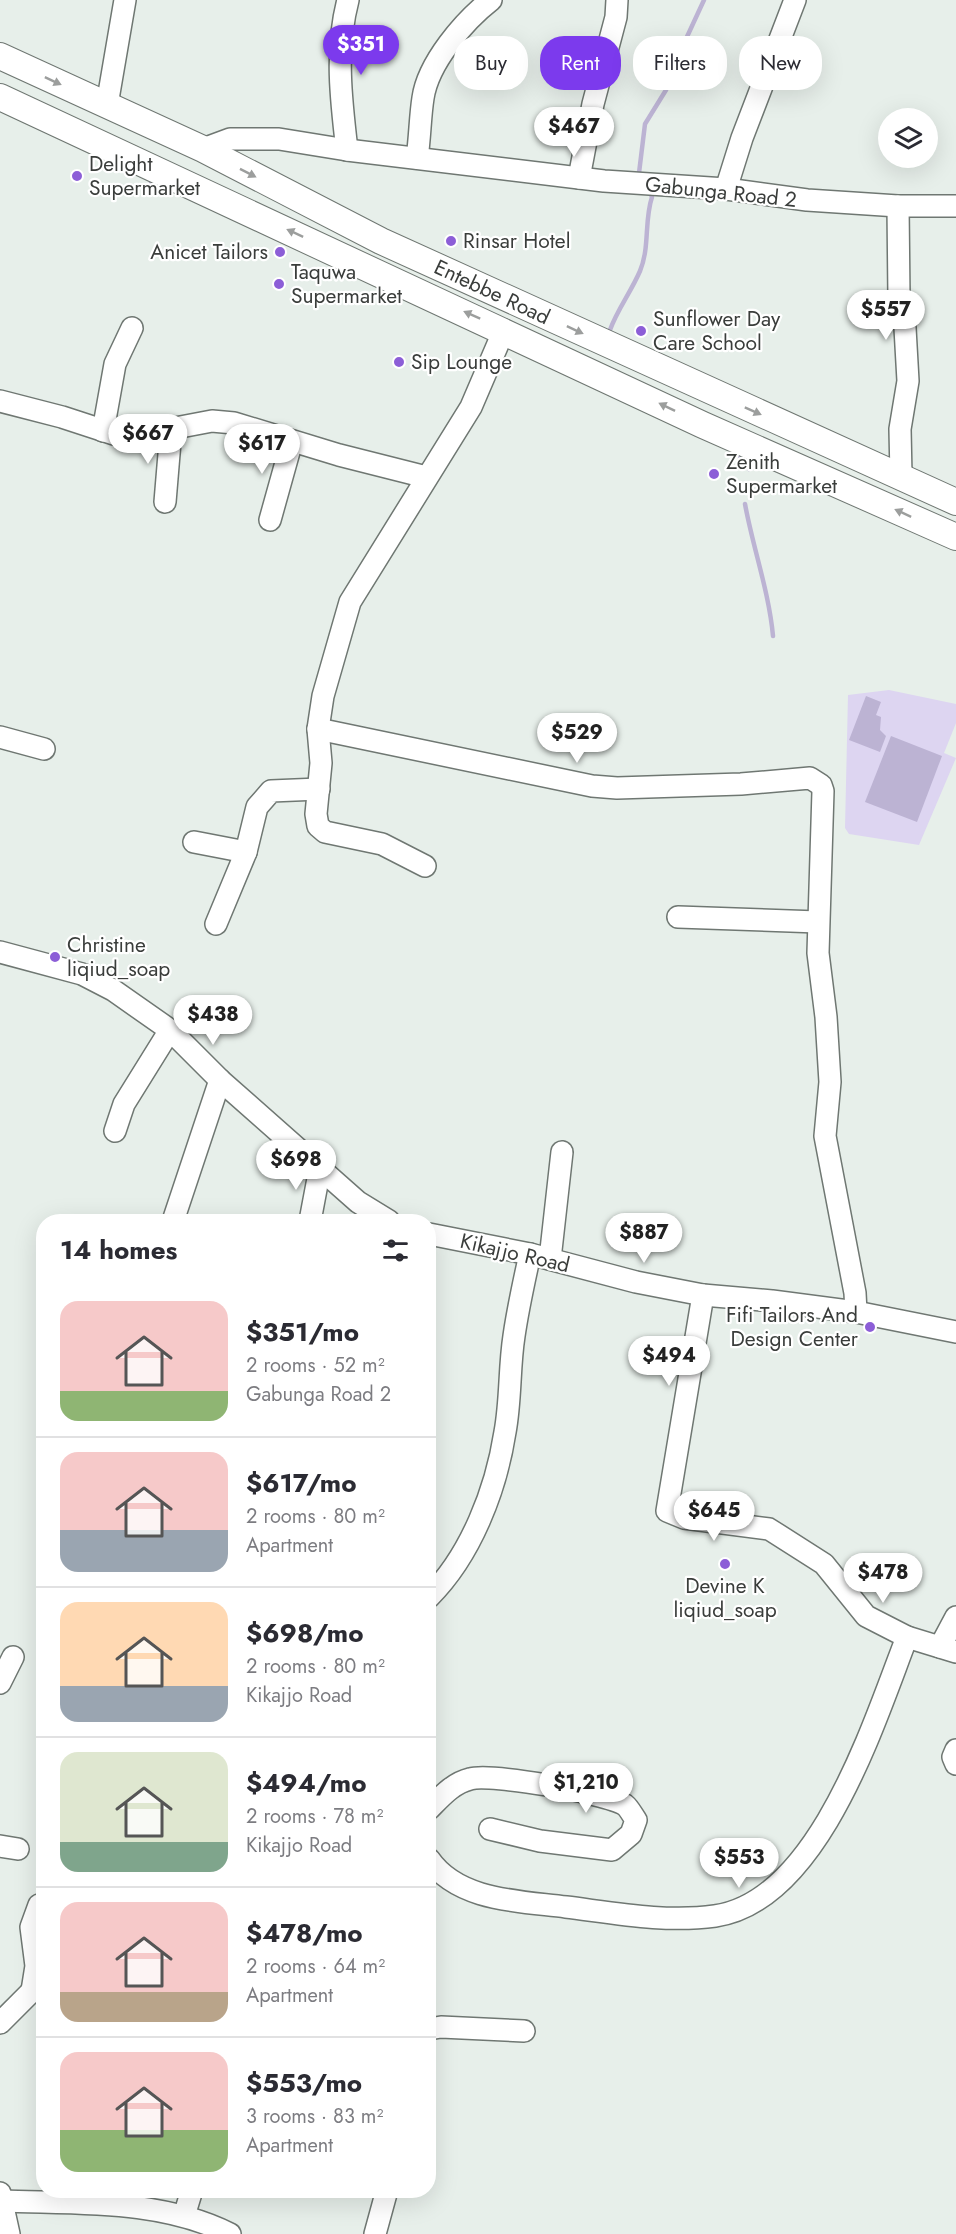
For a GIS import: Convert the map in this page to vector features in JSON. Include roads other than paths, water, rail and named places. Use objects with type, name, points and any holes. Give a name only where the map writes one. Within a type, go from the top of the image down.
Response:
[{"type":"main road","name":"Entebbe Road","points":[[0,56],[203,149],[392,246],[711,393],[949,498]]},
{"type":"main road","name":"Entebbe Road","points":[[0,97],[704,425],[956,537]]},
{"type":"street","points":[[108,105],[125,0]]},
{"type":"street","points":[[347,150],[340,48],[342,23],[348,0]]},
{"type":"street","points":[[417,158],[423,98],[428,82],[441,56],[460,30],[491,0]]},
{"type":"street","points":[[579,178],[593,104],[616,17],[617,0]]},
{"type":"street","points":[[726,189],[742,138],[795,0]]},
{"type":"street","name":"Gabunga Road 2","points":[[203,149],[230,139],[253,137],[300,141],[347,150],[579,178],[726,189],[807,200],[898,206],[956,206]]},
{"type":"street","points":[[898,206],[899,298],[905,328],[908,381],[900,429],[901,476]]},
{"type":"street","points":[[103,431],[115,364],[132,328]]},
{"type":"street","points":[[425,866],[382,844],[321,830],[316,822],[321,763],[318,729],[326,681],[350,602],[471,407],[504,330]]},
{"type":"street","points":[[0,401],[103,431],[133,436],[212,421],[234,423],[426,477]]},
{"type":"street","points":[[165,502],[171,430]]},
{"type":"street","points":[[270,520],[292,441]]},
{"type":"street","points":[[318,729],[592,786],[617,788],[741,784],[804,778],[816,780],[824,791],[818,953],[826,1017],[830,1082],[825,1121],[825,1144],[855,1293],[856,1312]]},
{"type":"street","points":[[0,737],[44,749]]},
{"type":"street","points":[[216,924],[246,852],[257,807],[271,791],[319,789]]},
{"type":"street","points":[[194,842],[246,852]]},
{"type":"street","points":[[678,917],[818,922]]},
{"type":"street","points":[[0,952],[95,979],[170,1030],[220,1080],[358,1202],[378,1214]]},
{"type":"street","points":[[115,1131],[124,1104],[170,1030]]},
{"type":"street","points":[[175,1214],[220,1080]]},
{"type":"street","points":[[436,1588],[466,1547],[479,1522],[495,1473],[505,1432],[513,1338],[540,1257],[562,1152]]},
{"type":"street","points":[[311,1214],[320,1168]]},
{"type":"street","name":"Kikajjo Road","points":[[436,1235],[540,1257],[636,1282],[704,1295],[856,1312],[956,1332]]},
{"type":"street","points":[[704,1295],[667,1511],[684,1518],[769,1529],[824,1564],[866,1616],[907,1637],[948,1650],[956,1617]]},
{"type":"street","points":[[436,1868],[458,1886],[475,1892],[534,1903],[678,1918],[716,1916],[749,1906],[782,1883],[833,1810],[854,1774],[907,1637]]},
{"type":"street","points":[[0,1683],[13,1657]]},
{"type":"street","points":[[956,1750],[953,1757],[956,1764]]},
{"type":"street","points":[[436,1802],[450,1788],[470,1778],[497,1779],[595,1796],[626,1805],[636,1820],[631,1834],[612,1850],[540,1841],[490,1829]]},
{"type":"street","points":[[36,1914],[31,1928],[36,1966]]},
{"type":"street","points":[[0,2023],[36,1994]]},
{"type":"street","points":[[436,2028],[524,2031]]},
{"type":"street","points":[[9,2234],[1,2197],[110,2205],[184,2216],[230,2234]]},
{"type":"street","points":[[184,2216],[190,2198]]},
{"type":"street","points":[[375,2234],[385,2198]]},
{"type":"waterway","points":[[639,173],[645,124],[666,90],[673,67],[704,0]]},
{"type":"waterway","points":[[121,166],[133,175]]},
{"type":"waterway","points":[[151,183],[168,189]]},
{"type":"waterway","points":[[610,330],[643,262],[652,197],[649,190]]},
{"type":"waterway","points":[[739,455],[749,469]]},
{"type":"waterway","points":[[745,504],[768,603],[773,636]]},
{"type":"place","name":"Delight Supermarket","points":[[77,176]]},
{"type":"place","name":"Rinsar Hotel","points":[[451,241]]},
{"type":"place","name":"Anicet Tailors","points":[[280,252]]},
{"type":"place","name":"Taquwa Supermarket","points":[[279,284]]},
{"type":"place","name":"Sunflower Day Care School","points":[[641,331]]},
{"type":"place","name":"Sip Lounge","points":[[399,362]]},
{"type":"place","name":"Zenith Supermarket","points":[[714,474]]},
{"type":"place","name":"Christine liqiud_soap","points":[[55,957]]},
{"type":"place","name":"Fifi Tailors And Design Center","points":[[870,1327]]},
{"type":"place","name":"Devine K liqiud_soap","points":[[725,1564]]}]
